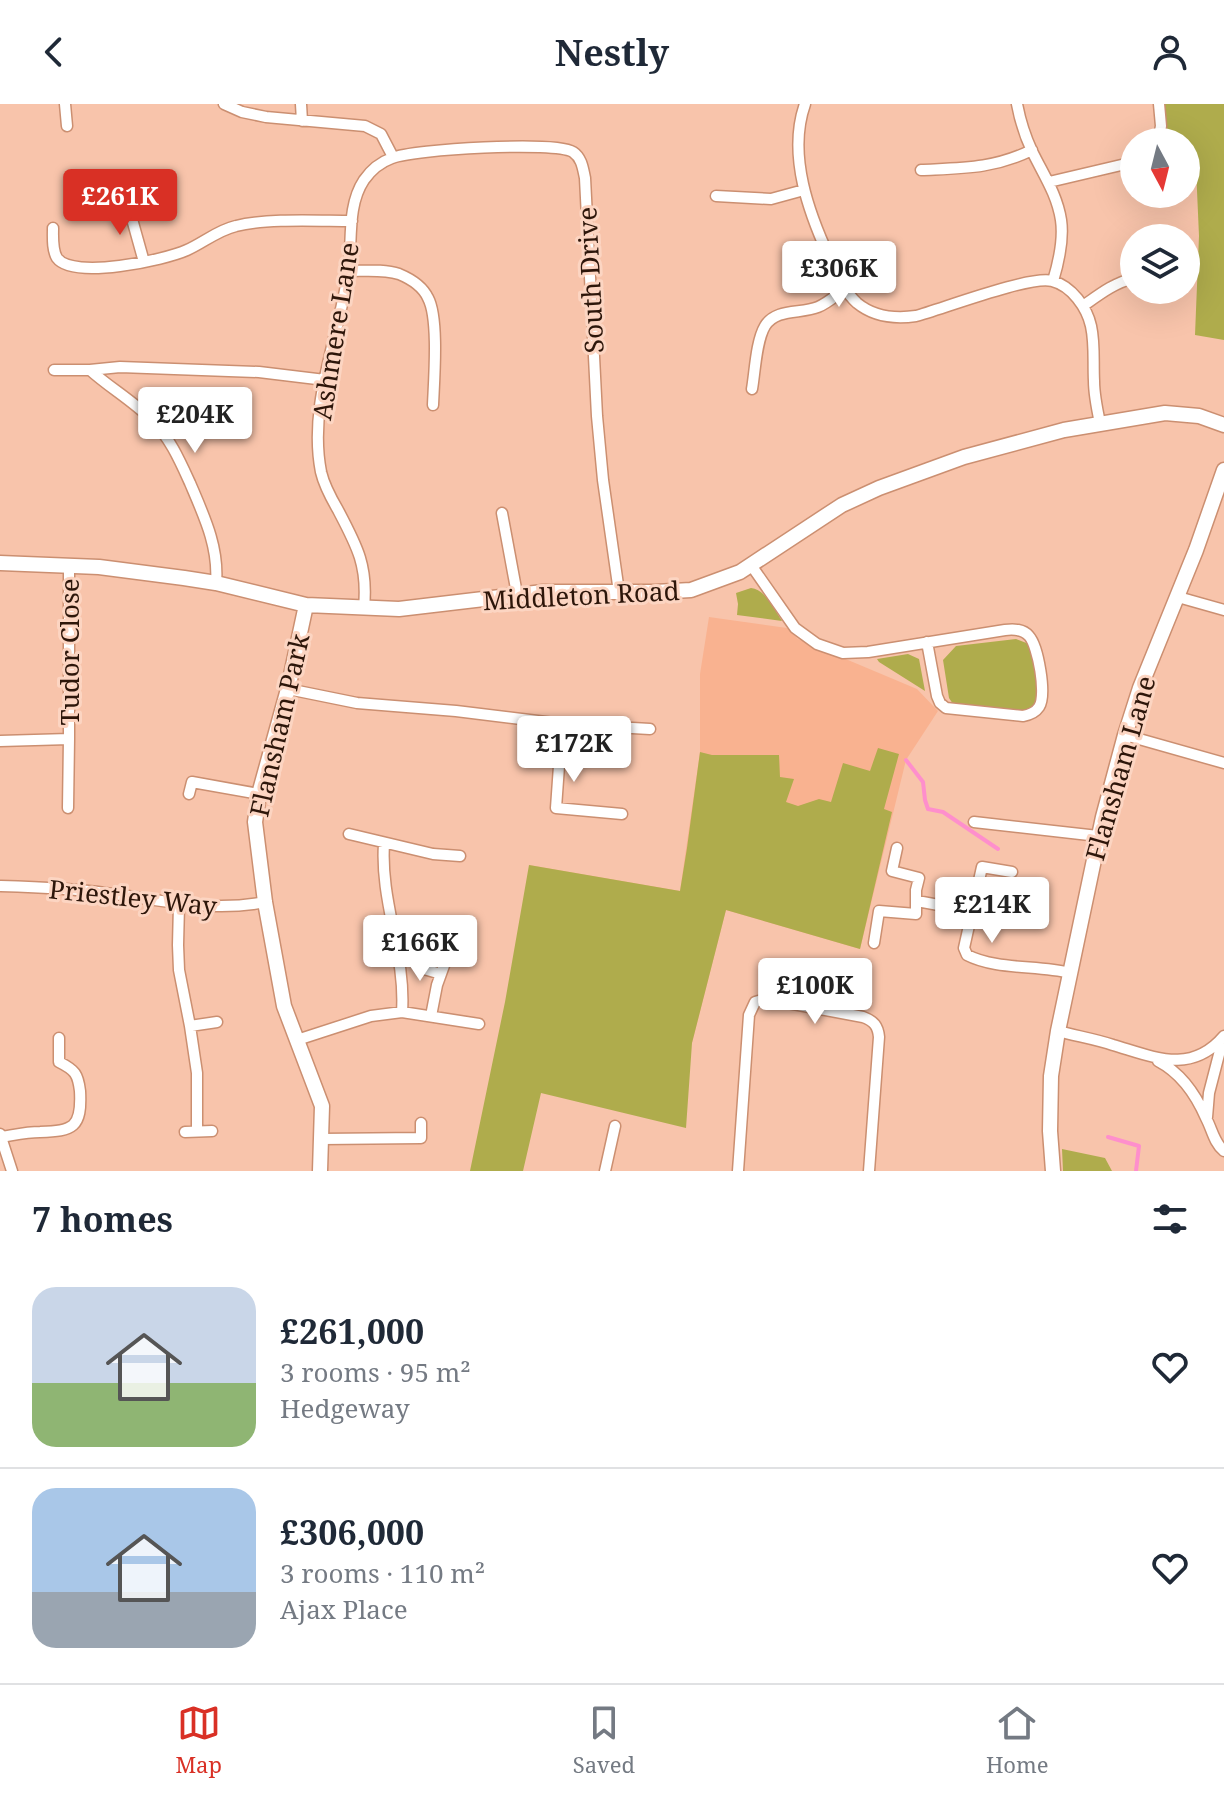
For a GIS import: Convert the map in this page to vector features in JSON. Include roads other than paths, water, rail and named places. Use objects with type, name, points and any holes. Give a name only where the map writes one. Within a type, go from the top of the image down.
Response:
[{"type":"main road","name":"Middleton Road","points":[[0,563],[99,567],[216,583],[306,605],[399,609],[543,592],[691,590],[725,579],[751,565],[842,505],[964,457],[1051,433],[1165,413],[1199,416],[1224,425]]},
{"type":"main road","name":"Flansham Lane","points":[[1053,1171],[1049,1101],[1051,1076],[1098,836],[1140,688],[1178,597],[1224,470]]},
{"type":"main road","name":"Flansham Park","points":[[306,605],[288,689],[259,794],[255,822],[265,902],[284,1006],[320,1096],[323,1116],[320,1171]]},
{"type":"street","points":[[65,104],[67,126]]},
{"type":"street","points":[[224,104],[266,117],[373,128],[381,134],[393,157]]},
{"type":"street","points":[[301,104],[302,121]]},
{"type":"street","points":[[805,104],[799,132],[804,190],[821,238],[845,289],[856,301],[884,316],[900,318],[916,316],[1028,281],[1053,281],[1073,294],[1087,314],[1093,337],[1094,380],[1100,423]]},
{"type":"street","points":[[1017,104],[1032,150],[1057,202],[1062,235],[1053,281]]},
{"type":"street","points":[[1159,104],[1161,128]]},
{"type":"street","name":"South Drive","points":[[393,157],[461,149],[558,147],[574,152],[582,163],[597,416],[619,592]]},
{"type":"street","points":[[921,170],[992,165],[1032,150]]},
{"type":"street","name":"Ashmere Lane","points":[[364,607],[366,591],[362,561],[321,472],[319,414],[349,271],[356,196],[373,169],[393,157]]},
{"type":"street","points":[[1049,182],[1120,165]]},
{"type":"street","points":[[716,196],[771,199],[804,190]]},
{"type":"street","points":[[131,208],[144,262]]},
{"type":"street","points":[[53,228],[55,256],[81,268],[165,258],[237,225],[352,221]]},
{"type":"street","points":[[349,271],[397,273],[419,286],[427,296],[434,322],[433,405]]},
{"type":"street","points":[[1083,306],[1120,282]]},
{"type":"street","points":[[752,389],[767,323],[782,314],[821,306],[845,289]]},
{"type":"street","points":[[54,370],[120,367],[259,372],[325,380]]},
{"type":"street","points":[[90,370],[154,422],[175,452],[208,525],[216,556],[216,583]]},
{"type":"street","points":[[502,513],[517,594]]},
{"type":"street","name":"Tudor Close","points":[[68,808],[69,565]]},
{"type":"street","points":[[751,565],[795,628],[826,648],[843,653],[1005,630],[1022,630],[1031,639],[1037,656],[1043,694],[1039,707],[1030,715],[1023,716],[946,708],[937,696],[927,642]]},
{"type":"street","points":[[1178,597],[1224,610]]},
{"type":"street","points":[[288,689],[357,703],[562,724],[650,729]]},
{"type":"street","points":[[562,724],[556,808],[622,814]]},
{"type":"street","points":[[1125,735],[1224,763]]},
{"type":"street","name":"Tudor Close","points":[[0,741],[69,739]]},
{"type":"street","points":[[189,794],[192,782],[259,794]]},
{"type":"street","points":[[974,822],[1098,836]]},
{"type":"street","points":[[349,834],[433,854],[460,856]]},
{"type":"street","points":[[384,844],[382,865],[401,966],[402,1012]]},
{"type":"street","points":[[874,943],[879,911],[916,914],[919,878],[892,871],[897,848]]},
{"type":"street","points":[[1012,872],[982,867],[964,948],[967,955],[986,962],[1070,973]]},
{"type":"street","name":"Priestley Way","points":[[0,886],[101,892],[179,905],[235,907],[265,902]]},
{"type":"street","points":[[917,901],[971,911]]},
{"type":"street","points":[[179,905],[179,970],[197,1073],[197,1131]]},
{"type":"street","points":[[431,1016],[446,960]]},
{"type":"street","points":[[424,969],[441,974]]},
{"type":"street","points":[[738,1171],[749,1015],[755,1002],[766,999],[870,1020],[876,1025],[879,1037],[869,1171]]},
{"type":"street","points":[[297,1040],[371,1016],[402,1012],[479,1024]]},
{"type":"street","points":[[190,1026],[217,1022]]},
{"type":"street","points":[[1058,1031],[1166,1060],[1196,1057],[1224,1036]]},
{"type":"street","points":[[1207,1119],[1209,1093],[1224,1036]]},
{"type":"street","points":[[12,1171],[1,1136],[68,1130],[77,1118],[79,1078],[73,1070],[59,1062],[59,1038]]},
{"type":"street","points":[[1141,1053],[1162,1063],[1188,1086],[1219,1147],[1224,1151]]},
{"type":"street","points":[[322,1139],[421,1138],[421,1123]]},
{"type":"street","points":[[605,1171],[615,1126]]},
{"type":"street","points":[[185,1132],[212,1131]]},
{"type":"waterway","points":[[906,760],[923,782],[928,809],[943,812],[998,849]]},
{"type":"waterway","points":[[1108,1137],[1139,1146],[1136,1171]]}]
